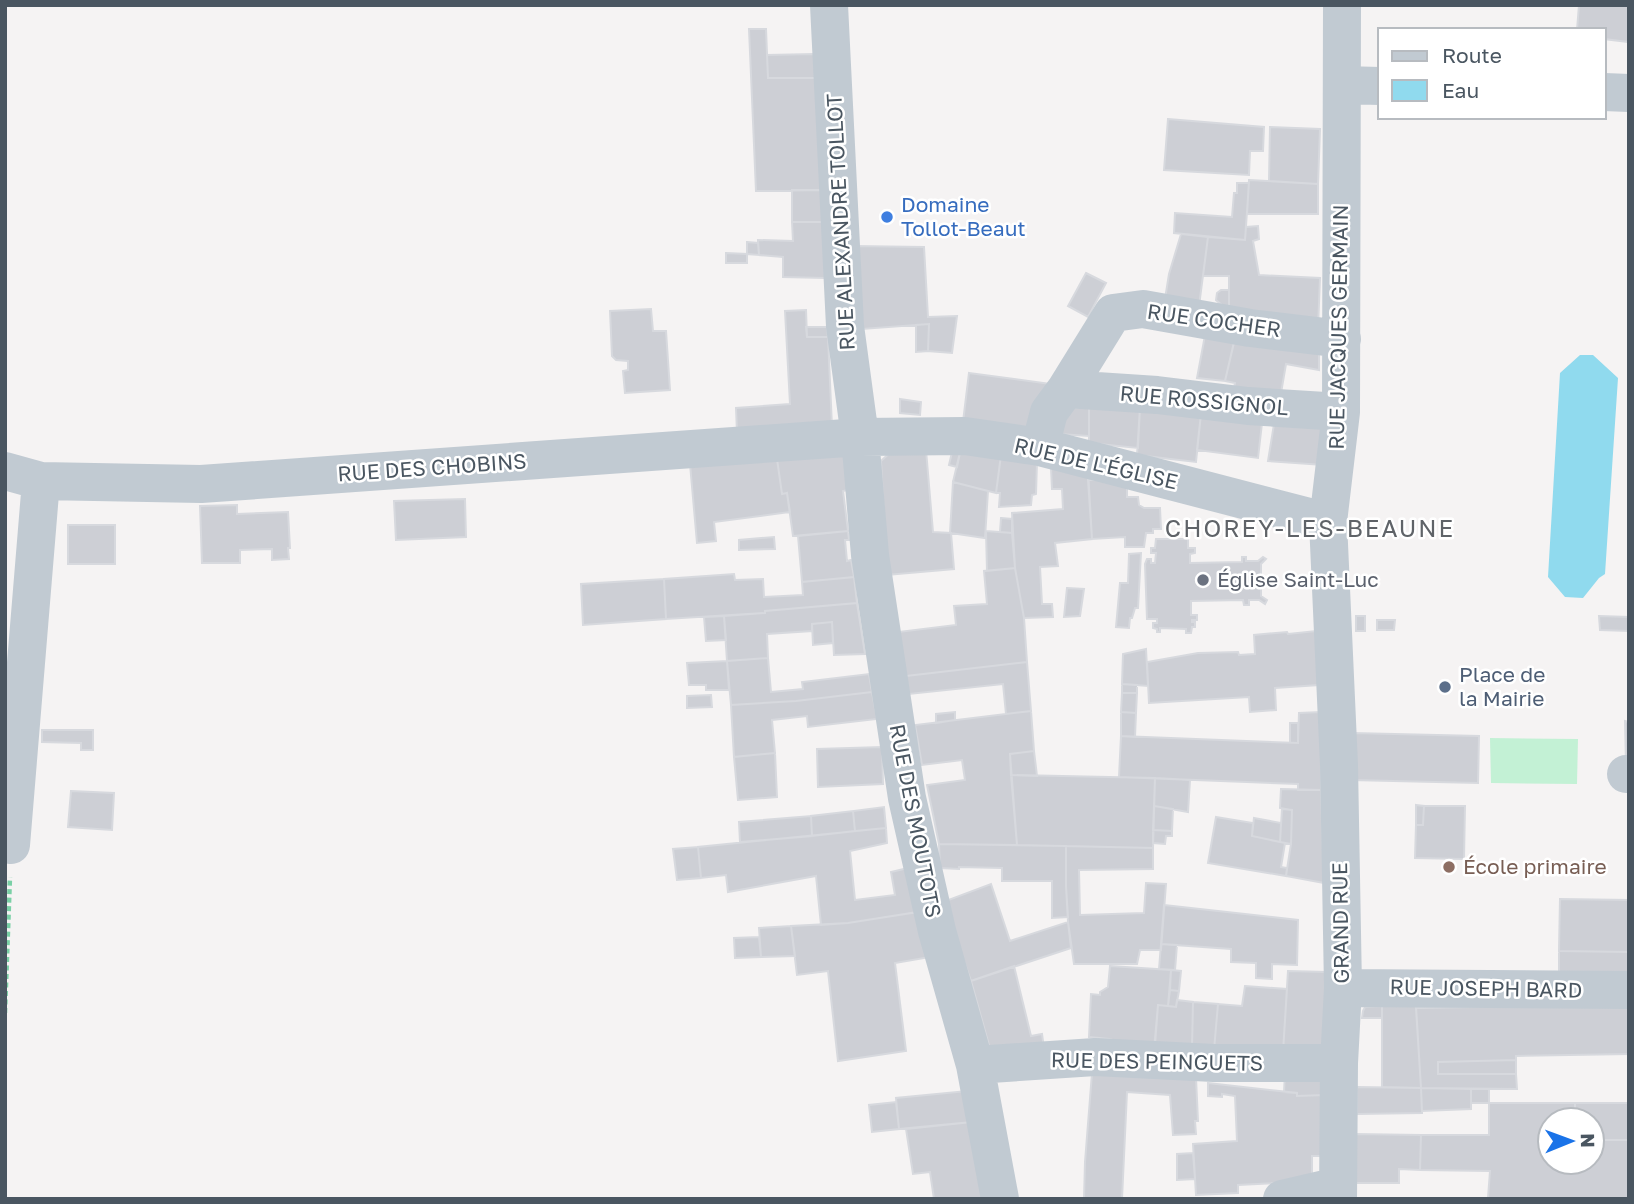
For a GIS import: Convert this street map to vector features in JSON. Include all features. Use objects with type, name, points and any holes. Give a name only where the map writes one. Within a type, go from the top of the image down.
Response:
[{"type":"street","name":"RUE ALEXANDRE TOLLOT","points":[[829,5],[845,326],[860,437]]},
{"type":"street","name":"RUE JACQUES GERMAIN","points":[[1334,648],[1328,522],[1341,412],[1342,5]]},
{"type":"street","points":[[1342,85],[1378,86]]},
{"type":"street","points":[[1606,92],[1629,93]]},
{"type":"street","name":"RUE COCHER","points":[[1040,447],[1049,412],[1113,313],[1143,309],[1251,328],[1342,339]]},
{"type":"street","name":"RUE ROSSIGNOL","points":[[1066,389],[1341,412]]},
{"type":"street","name":"RUE DE L'ÉGLISE","points":[[860,437],[965,436],[1040,447],[1328,522]]},
{"type":"street","name":"RUE DES CHOBINS","points":[[5,471],[41,481],[201,484],[860,437]]},
{"type":"street","name":"RUE DES MOUTOTS","points":[[860,437],[870,555],[907,798],[937,931],[975,1065],[1000,1199]]},
{"type":"street","points":[[11,845],[41,481]]},
{"type":"street","name":"GRAND RUE","points":[[1334,648],[1343,988],[1339,1063],[1338,1193]]},
{"type":"street","name":"RUE JOSEPH BARD","points":[[1343,988],[1629,990]]},
{"type":"street","name":"RUE DES PEINGUETS","points":[[975,1065],[1095,1057],[1214,1063],[1339,1063]]},
{"type":"street","points":[[1282,1199],[1338,1193]]},
{"type":"path","points":[[5,1013],[11,845]]},
{"type":"green space","points":[[1490,738],[1578,739],[1577,784],[1491,783]]},
{"type":"water","points":[[1580,355],[1593,355],[1618,378],[1605,574],[1583,598],[1565,597],[1548,577],[1560,373]]},
{"type":"building","points":[[1579,5],[1629,5],[1629,42],[1606,39],[1606,28],[1577,28]]},
{"type":"building","points":[[749,29],[766,29],[768,78],[817,78],[821,190],[756,191]]},
{"type":"building","points":[[815,54],[817,78],[768,78],[767,55]]},
{"type":"building","points":[[1168,119],[1264,127],[1263,151],[1250,151],[1249,175],[1164,170]]},
{"type":"building","points":[[1270,127],[1320,129],[1318,184],[1269,181]]},
{"type":"building","points":[[1249,180],[1318,184],[1318,214],[1247,214]]},
{"type":"building","points":[[1237,183],[1249,183],[1245,240],[1174,233],[1175,213],[1232,217]]},
{"type":"building","points":[[792,190],[821,190],[823,222],[792,222]]},
{"type":"building","points":[[792,222],[823,222],[825,278],[783,277],[783,257],[759,255],[758,240],[793,241]]},
{"type":"building","points":[[1258,226],[1259,239],[1253,241],[1259,275],[1320,278],[1318,328],[1229,313],[1229,276],[1203,276],[1208,237],[1245,240],[1246,227]]},
{"type":"building","points":[[1181,234],[1208,237],[1199,306],[1165,299]]},
{"type":"building","points":[[747,242],[758,243],[759,255],[747,254]]},
{"type":"building","points":[[853,246],[924,247],[928,317],[957,316],[952,353],[928,351],[929,324],[862,329]]},
{"type":"building","points":[[726,253],[747,254],[747,263],[726,263]]},
{"type":"building","points":[[1086,273],[1106,283],[1088,317],[1068,306]]},
{"type":"building","points":[[1229,290],[1229,311],[1216,300],[1217,293]]},
{"type":"building","points":[[651,309],[653,331],[666,331],[670,390],[625,393],[623,371],[628,370],[628,361],[616,360],[612,356],[610,311]]},
{"type":"building","points":[[806,310],[807,337],[828,337],[832,427],[737,433],[736,408],[790,404],[785,311]]},
{"type":"building","points":[[929,324],[928,351],[916,352],[916,325]]},
{"type":"building","points":[[806,327],[827,327],[828,337],[807,337]]},
{"type":"building","points":[[1237,329],[1225,381],[1197,378],[1206,330]]},
{"type":"building","points":[[1236,334],[1319,344],[1319,370],[1286,364],[1280,399],[1233,393],[1235,383],[1225,381]]},
{"type":"building","points":[[969,373],[1051,384],[1034,432],[963,422]]},
{"type":"building","points":[[900,399],[921,402],[920,415],[900,413]]},
{"type":"building","points":[[1061,407],[1089,408],[1089,436],[1059,434]]},
{"type":"building","points":[[1140,407],[1201,414],[1196,462],[1137,455]]},
{"type":"building","points":[[1140,407],[1138,448],[1089,443],[1089,408]]},
{"type":"building","points":[[1201,414],[1262,423],[1258,458],[1197,450]]},
{"type":"building","points":[[1274,424],[1324,428],[1323,465],[1268,461]]},
{"type":"building","points":[[953,448],[961,448],[957,467],[949,465]]},
{"type":"building","points":[[961,448],[1001,455],[996,493],[953,482]]},
{"type":"building","points":[[893,450],[926,450],[933,532],[951,533],[954,569],[887,575],[881,461]]},
{"type":"building","points":[[849,454],[853,489],[843,491],[848,531],[793,536],[787,493],[782,494],[777,459]]},
{"type":"building","points":[[1001,455],[1037,462],[1036,494],[1032,495],[1031,505],[999,507],[1000,493],[996,493]]},
{"type":"building","points":[[777,459],[782,494],[787,493],[790,512],[714,522],[716,541],[697,543],[690,464]]},
{"type":"building","points":[[1051,468],[1088,470],[1092,539],[1055,543],[1058,566],[1040,567],[1042,604],[1052,604],[1053,617],[1024,618],[1015,568],[1012,513],[1063,509],[1062,489],[1052,489]]},
{"type":"building","points":[[1088,480],[1127,480],[1127,497],[1138,497],[1139,505],[1144,508],[1160,508],[1161,529],[1146,533],[1144,547],[1125,547],[1125,537],[1092,539]]},
{"type":"building","points":[[953,482],[988,491],[985,538],[950,533]]},
{"type":"building","points":[[465,499],[466,537],[396,540],[394,501]]},
{"type":"building","points":[[237,505],[237,514],[288,512],[289,559],[272,560],[272,549],[240,550],[240,563],[202,563],[200,506]]},
{"type":"building","points":[[1001,518],[1012,519],[1012,533],[1000,532]]},
{"type":"building","points":[[68,525],[115,525],[115,564],[68,564]]},
{"type":"building","points":[[848,531],[849,540],[845,540],[847,561],[851,560],[854,577],[802,582],[798,536]]},
{"type":"building","points":[[986,531],[1012,533],[1015,568],[987,571]]},
{"type":"building","points":[[774,537],[775,549],[739,550],[739,540]]},
{"type":"building","name":"Église Saint-Luc","points":[[1156,539],[1188,539],[1188,548],[1195,548],[1195,553],[1190,554],[1190,563],[1242,562],[1242,557],[1246,557],[1246,561],[1258,561],[1263,557],[1266,559],[1261,564],[1261,596],[1267,600],[1265,604],[1259,600],[1249,600],[1249,605],[1244,605],[1243,600],[1191,601],[1191,615],[1197,615],[1197,620],[1192,620],[1195,627],[1192,627],[1191,633],[1186,633],[1186,629],[1160,628],[1160,632],[1157,632],[1153,623],[1157,623],[1157,619],[1147,619],[1145,564],[1147,559],[1155,563],[1156,553],[1151,553],[1151,548],[1155,548]]},
{"type":"building","points":[[1141,553],[1138,608],[1135,608],[1130,618],[1129,628],[1116,627],[1120,583],[1128,583],[1129,554]]},
{"type":"building","points":[[1015,568],[1024,618],[1027,662],[906,676],[898,632],[956,625],[954,606],[987,604],[984,571]]},
{"type":"building","points":[[734,574],[735,580],[763,579],[764,597],[803,595],[802,582],[854,577],[857,603],[765,613],[666,619],[664,579]]},
{"type":"building","points":[[664,579],[666,619],[583,625],[581,584]]},
{"type":"building","points":[[1067,588],[1084,589],[1080,616],[1064,617]]},
{"type":"building","points":[[857,603],[865,654],[834,655],[832,622],[812,624],[812,631],[767,634],[768,658],[727,661],[724,616]]},
{"type":"building","points":[[724,616],[726,640],[706,641],[704,617]]},
{"type":"building","points":[[1356,616],[1365,616],[1365,631],[1356,631]]},
{"type":"building","points":[[1599,616],[1629,617],[1629,631],[1600,630]]},
{"type":"building","points":[[1377,620],[1395,620],[1394,630],[1377,630]]},
{"type":"building","points":[[832,622],[833,643],[813,645],[812,624]]},
{"type":"building","points":[[1316,631],[1319,685],[1275,688],[1276,710],[1250,712],[1249,697],[1149,703],[1147,662],[1198,653],[1255,654],[1254,635]]},
{"type":"building","points":[[1146,649],[1148,686],[1122,684],[1123,654]]},
{"type":"building","points":[[768,658],[771,692],[803,689],[802,682],[869,674],[872,692],[731,705],[727,661]]},
{"type":"building","points":[[727,661],[729,690],[706,690],[706,685],[689,685],[687,663]]},
{"type":"building","points":[[1027,662],[1031,711],[1006,714],[1003,684],[909,694],[906,676]]},
{"type":"building","points":[[1122,684],[1137,685],[1137,693],[1122,693]]},
{"type":"building","points":[[872,692],[877,719],[808,727],[807,716],[772,720],[775,753],[734,757],[731,705]]},
{"type":"building","points":[[1122,693],[1137,693],[1136,713],[1121,712]]},
{"type":"building","points":[[711,695],[712,707],[687,708],[687,696]]},
{"type":"building","points":[[1031,711],[1034,751],[1010,754],[1017,845],[939,844],[927,785],[965,780],[962,760],[922,765],[915,725]]},
{"type":"building","points":[[955,712],[955,720],[936,723],[936,714]]},
{"type":"building","points":[[1121,712],[1136,713],[1135,737],[1121,736]]},
{"type":"building","points":[[1321,712],[1321,790],[1298,790],[1298,784],[1119,777],[1121,736],[1298,743],[1299,713]]},
{"type":"building","points":[[1625,721],[1629,722],[1629,764],[1626,764]]},
{"type":"building","points":[[1290,723],[1298,723],[1298,743],[1290,743]]},
{"type":"building","points":[[42,730],[93,730],[93,750],[81,750],[81,743],[42,742]]},
{"type":"building","points":[[1352,733],[1479,736],[1478,783],[1351,780]]},
{"type":"building","points":[[882,747],[883,784],[818,787],[817,749]]},
{"type":"building","points":[[1034,751],[1037,776],[1011,775],[1010,754]]},
{"type":"building","points":[[775,753],[777,797],[738,800],[734,757]]},
{"type":"building","points":[[1011,775],[1155,778],[1153,848],[1017,845]]},
{"type":"building","points":[[1155,778],[1190,780],[1188,812],[1154,806]]},
{"type":"building","points":[[1281,789],[1321,790],[1324,883],[1286,876],[1292,810],[1280,808]]},
{"type":"building","points":[[71,791],[114,793],[112,830],[68,827]]},
{"type":"building","points":[[1416,805],[1424,806],[1423,825],[1416,825]]},
{"type":"building","points":[[1154,806],[1173,809],[1172,831],[1153,830]]},
{"type":"building","points":[[1424,806],[1465,806],[1464,859],[1415,858],[1416,825],[1423,825]]},
{"type":"building","points":[[884,807],[886,828],[855,831],[853,811]]},
{"type":"building","points":[[1282,809],[1292,810],[1291,844],[1280,842]]},
{"type":"building","points":[[853,811],[855,831],[812,836],[811,816]]},
{"type":"building","points":[[811,816],[812,836],[740,842],[739,822]]},
{"type":"building","points":[[1216,817],[1253,823],[1252,836],[1285,843],[1281,867],[1287,868],[1286,876],[1208,863]]},
{"type":"building","points":[[1254,818],[1281,823],[1280,842],[1252,836]]},
{"type":"building","points":[[886,828],[887,843],[850,851],[855,900],[895,895],[891,872],[908,868],[918,912],[821,925],[816,876],[728,892],[726,875],[701,878],[698,847]]},
{"type":"building","points":[[1153,830],[1172,831],[1172,836],[1166,836],[1165,844],[1153,843]]},
{"type":"building","points":[[939,844],[1066,846],[1068,917],[1052,918],[1052,881],[1002,881],[1002,868],[940,868]]},
{"type":"building","points":[[1066,846],[1153,848],[1153,869],[1079,870],[1080,915],[1144,913],[1146,883],[1166,884],[1161,950],[1140,950],[1137,964],[1074,964],[1068,922]]},
{"type":"building","points":[[698,847],[701,878],[677,880],[673,849]]},
{"type":"building","points":[[991,884],[1010,941],[1068,922],[1071,948],[971,981],[943,902]]},
{"type":"building","points":[[1560,899],[1629,900],[1629,952],[1559,951]]},
{"type":"building","points":[[1164,905],[1298,920],[1297,965],[1272,964],[1272,979],[1256,978],[1256,963],[1231,962],[1231,949],[1161,944]]},
{"type":"building","points":[[918,912],[930,957],[895,963],[906,1051],[838,1061],[828,971],[797,975],[791,926],[848,923]]},
{"type":"building","points":[[791,926],[795,956],[761,957],[759,928]]},
{"type":"building","points":[[759,937],[761,957],[735,958],[734,938]]},
{"type":"building","points":[[1161,944],[1177,945],[1175,970],[1159,969]]},
{"type":"building","points":[[1559,951],[1629,952],[1629,974],[1559,973]]},
{"type":"building","points":[[1014,966],[1031,1036],[1042,1034],[1044,1048],[990,1049],[971,981]]},
{"type":"building","points":[[1110,966],[1171,970],[1168,1006],[1158,1005],[1154,1050],[1089,1037],[1091,994],[1100,995],[1100,992],[1108,987]]},
{"type":"building","points":[[1171,970],[1181,971],[1179,991],[1170,990]]},
{"type":"building","points":[[1288,971],[1327,972],[1324,1052],[1283,1052]]},
{"type":"building","points":[[1245,986],[1287,989],[1283,1052],[1214,1050],[1218,1004],[1242,1006]]},
{"type":"building","points":[[1170,990],[1179,991],[1176,1007],[1168,1006]]},
{"type":"building","points":[[1177,1000],[1193,1002],[1192,1048],[1155,1045],[1158,1005],[1176,1007]]},
{"type":"building","points":[[1193,1002],[1218,1004],[1214,1050],[1192,1048]]},
{"type":"building","points":[[1629,1004],[1629,1054],[1516,1056],[1516,1060],[1438,1062],[1438,1074],[1516,1074],[1517,1089],[1421,1088],[1416,1008]]},
{"type":"building","points":[[1382,1006],[1416,1006],[1421,1088],[1382,1087]]},
{"type":"building","points":[[1382,1006],[1382,1018],[1362,1018],[1365,1007]]},
{"type":"building","points":[[1516,1060],[1516,1074],[1438,1074],[1438,1062]]},
{"type":"building","points":[[1092,1073],[1196,1078],[1196,1134],[1173,1135],[1170,1095],[1127,1092],[1122,1199],[1084,1199]]},
{"type":"building","points":[[1285,1073],[1325,1073],[1325,1095],[1297,1096],[1297,1093],[1284,1092]]},
{"type":"building","points":[[1208,1083],[1297,1093],[1297,1096],[1325,1095],[1325,1156],[1312,1156],[1312,1181],[1238,1185],[1238,1193],[1196,1195],[1193,1144],[1237,1141],[1235,1096],[1208,1096]]},
{"type":"building","points":[[1357,1087],[1421,1088],[1422,1113],[1357,1114]]},
{"type":"building","points":[[1421,1088],[1471,1089],[1471,1109],[1422,1111]]},
{"type":"building","points":[[1471,1089],[1489,1089],[1489,1103],[1471,1103]]},
{"type":"building","points":[[967,1091],[972,1122],[899,1129],[896,1098]]},
{"type":"building","points":[[896,1102],[899,1129],[872,1132],[869,1105]]},
{"type":"building","points":[[1489,1103],[1575,1103],[1575,1106],[1536,1106],[1536,1176],[1606,1176],[1606,1140],[1629,1140],[1629,1199],[1488,1198],[1490,1171],[1420,1170],[1421,1135],[1489,1135]]},
{"type":"building","points":[[1575,1103],[1629,1103],[1629,1140],[1606,1140],[1606,1106],[1575,1106]]},
{"type":"building","points":[[972,1122],[983,1199],[934,1199],[930,1172],[913,1174],[906,1129]]},
{"type":"building","points":[[1353,1134],[1421,1135],[1420,1170],[1399,1169],[1399,1183],[1353,1183]]},
{"type":"building","points":[[1193,1153],[1195,1179],[1177,1180],[1177,1154]]},
{"type":"place","name":"Domaine Tollot-Beaut","points":[[887,217]]},
{"type":"place","name":"Église Saint-Luc","points":[[1203,580]]},
{"type":"place","name":"Place de la Mairie","points":[[1445,687]]},
{"type":"place","name":"École primaire","points":[[1449,867]]},
{"type":"district","name":"CHOREY-LES-BEAUNE","points":[[1310,529]]}]
